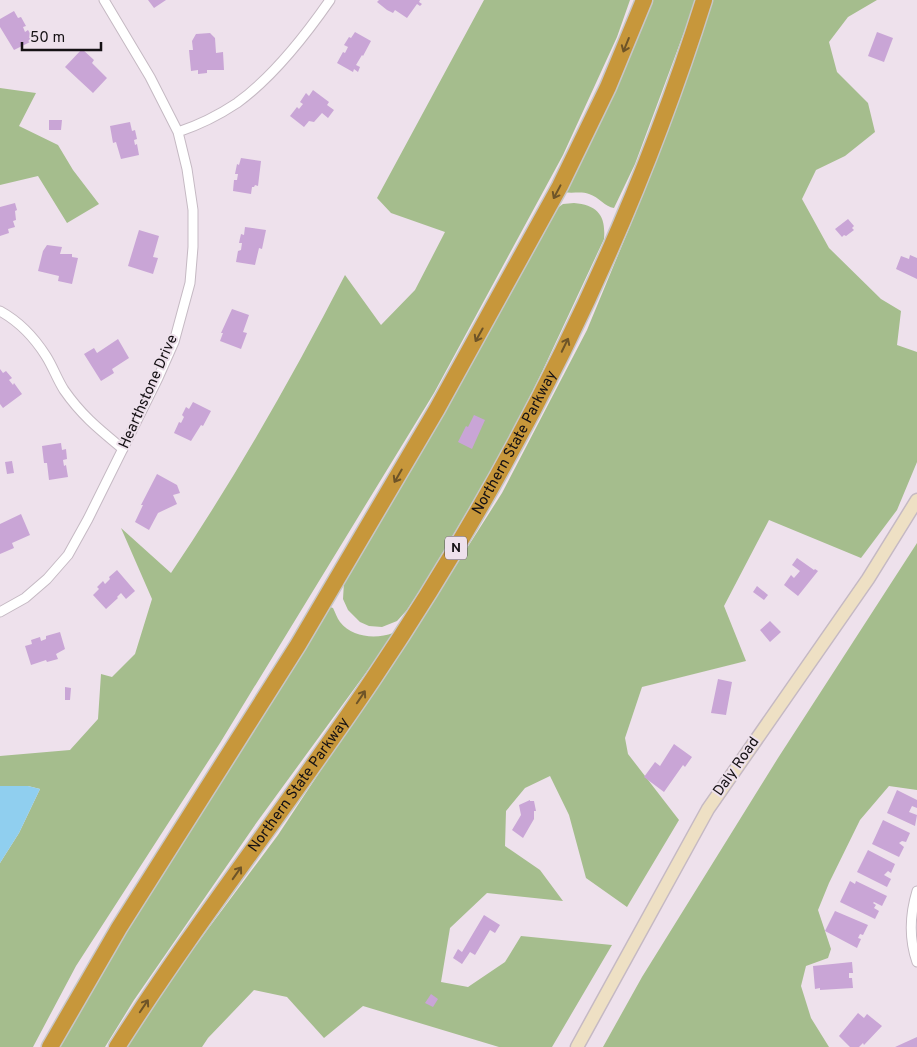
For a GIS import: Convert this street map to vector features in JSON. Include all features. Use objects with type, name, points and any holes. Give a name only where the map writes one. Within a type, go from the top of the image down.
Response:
[{"type":"highway","points":[[50,1047],[115,935],[293,653],[432,417],[564,178],[608,87],[644,0]]},
{"type":"highway","name":"Northern State Parkway","points":[[117,1047],[374,678],[437,580],[495,480],[549,377],[614,239],[651,148],[704,0]]},
{"type":"main road","name":"Daly Road","points":[[577,1047],[708,809],[868,579],[917,500]]},
{"type":"street","name":"Hearthstone Drive","points":[[0,612],[25,598],[47,579],[68,555],[124,449],[174,342],[190,283],[193,247],[193,210],[187,169],[178,132],[150,77],[104,0]]},
{"type":"street","points":[[178,132],[202,123],[237,102],[262,81],[291,50],[330,0]]},
{"type":"street","points":[[0,311],[12,318],[32,336],[46,356],[63,389],[84,416],[124,449]]},
{"type":"street","points":[[917,891],[911,910],[912,938],[917,962]]},
{"type":"green space","points":[[484,0],[630,0],[617,37],[563,155],[434,393],[220,743],[76,966],[33,1047],[0,1047],[0,863],[19,833],[40,789],[28,786],[0,786],[0,756],[70,750],[98,719],[101,674],[112,677],[135,654],[152,599],[121,528],[171,573],[218,501],[262,427],[345,275],[381,325],[415,290],[445,232],[391,213],[377,198]]},
{"type":"green space","points":[[649,0],[696,0],[635,164],[614,208],[589,194],[564,192]]},
{"type":"green space","points":[[713,0],[877,0],[848,17],[829,42],[837,72],[868,103],[875,132],[845,156],[816,170],[802,199],[829,248],[881,299],[901,311],[897,345],[917,352],[917,462],[897,510],[861,558],[769,520],[724,606],[746,661],[642,687],[625,738],[628,754],[679,820],[627,907],[586,878],[569,815],[550,776],[525,788],[506,811],[505,846],[540,870],[563,901],[487,893],[450,928],[441,982],[468,987],[505,962],[521,936],[612,945],[552,1047],[499,1047],[363,1006],[324,1038],[287,997],[254,990],[208,1038],[202,1047],[127,1047],[164,988],[278,835],[502,493],[587,330],[635,214],[688,74]]},
{"type":"green space","points":[[0,88],[36,93],[19,126],[58,145],[73,170],[99,204],[67,223],[38,176],[0,185]]},
{"type":"green space","points":[[574,203],[589,206],[599,213],[604,224],[604,239],[504,449],[407,610],[397,621],[382,627],[369,626],[360,622],[348,610],[343,599],[344,582],[556,209],[563,204]]},
{"type":"green space","points":[[917,543],[917,790],[889,786],[860,820],[818,910],[831,949],[828,958],[806,966],[801,986],[811,1018],[829,1047],[603,1047],[642,977],[778,758]]},
{"type":"green space","points":[[330,607],[333,608],[340,622],[351,631],[365,636],[380,636],[393,633],[392,637],[257,822],[134,1000],[105,1047],[57,1047],[97,975]]},
{"type":"water","points":[[0,786],[28,786],[40,789],[19,833],[0,863]]},
{"type":"building","points":[[148,0],[166,0],[154,8]]},
{"type":"building","points":[[379,0],[420,0],[419,2],[422,4],[420,6],[417,4],[407,18],[395,10],[393,13],[387,10],[377,2]]},
{"type":"building","points":[[14,11],[18,18],[21,17],[26,26],[23,27],[25,32],[28,30],[34,40],[14,50],[0,27],[0,19]]},
{"type":"building","points":[[355,32],[371,41],[356,65],[360,67],[358,72],[354,69],[353,72],[337,63],[348,47],[344,45]]},
{"type":"building","points":[[877,32],[893,38],[884,62],[868,56]]},
{"type":"building","points":[[210,33],[215,38],[216,53],[223,52],[224,70],[207,70],[207,73],[198,74],[198,70],[191,71],[189,50],[193,50],[192,41],[196,34]]},
{"type":"building","points":[[82,49],[94,60],[92,63],[107,78],[93,93],[65,67]]},
{"type":"building","points":[[313,90],[329,102],[327,105],[334,110],[328,118],[322,113],[314,122],[309,121],[304,127],[290,116],[297,107],[299,109],[303,104],[300,102],[306,93],[309,96]]},
{"type":"building","points":[[49,120],[62,120],[61,130],[49,130]]},
{"type":"building","points":[[130,122],[132,131],[135,130],[137,139],[134,140],[135,145],[137,144],[139,155],[121,159],[116,142],[113,143],[110,126]]},
{"type":"building","points":[[241,158],[261,161],[258,186],[252,187],[251,194],[233,191],[234,180],[237,180],[238,174],[235,174],[237,164],[239,165]]},
{"type":"building","points":[[15,203],[17,210],[15,211],[16,220],[13,221],[15,227],[8,229],[9,233],[0,236],[0,207]]},
{"type":"building","points":[[848,219],[854,226],[852,228],[854,230],[842,237],[835,229]]},
{"type":"building","points":[[245,227],[266,230],[262,249],[259,248],[255,265],[236,262],[238,251],[241,250],[242,243],[239,243],[241,234],[244,235]]},
{"type":"building","points":[[139,230],[159,236],[153,257],[158,258],[153,274],[128,266]]},
{"type":"building","points":[[47,245],[62,247],[60,254],[72,254],[72,257],[78,258],[72,284],[58,281],[59,276],[38,271],[43,251]]},
{"type":"building","points":[[910,255],[917,258],[917,279],[896,269],[901,256],[909,259]]},
{"type":"building","points":[[232,309],[249,315],[243,332],[247,333],[241,349],[220,341],[223,333],[221,333]]},
{"type":"building","points":[[118,339],[129,358],[112,369],[114,373],[101,381],[84,354],[94,348],[97,353]]},
{"type":"building","points":[[0,369],[3,373],[6,371],[12,378],[9,380],[13,385],[14,383],[22,394],[3,408],[0,404]]},
{"type":"building","points":[[193,402],[211,411],[203,426],[201,425],[191,441],[174,433],[179,422],[181,423],[184,417],[182,415],[186,407],[189,409]]},
{"type":"building","points":[[474,415],[485,420],[472,449],[458,442]]},
{"type":"building","points":[[61,443],[62,450],[66,449],[67,459],[63,460],[68,477],[49,480],[42,446]]},
{"type":"building","points":[[12,461],[14,473],[7,474],[5,462]]},
{"type":"building","points":[[157,474],[177,485],[180,493],[173,495],[177,504],[158,513],[149,530],[135,522],[143,505],[141,505]]},
{"type":"building","points":[[21,514],[30,535],[12,543],[14,548],[0,554],[0,524]]},
{"type":"building","points":[[797,558],[818,571],[798,596],[784,585],[791,575],[794,578],[800,571],[792,565]]},
{"type":"building","points":[[117,570],[135,591],[126,599],[121,593],[106,609],[93,595],[99,589],[97,587],[103,581],[105,584],[110,579],[109,577]]},
{"type":"building","points":[[757,586],[768,595],[764,600],[753,592]]},
{"type":"building","points":[[770,621],[781,632],[770,642],[760,630]]},
{"type":"building","points":[[60,632],[65,649],[56,654],[58,659],[47,662],[46,660],[31,665],[25,646],[32,644],[31,640],[40,637],[41,641],[46,639],[46,636]]},
{"type":"building","points":[[718,679],[732,682],[726,715],[711,713]]},
{"type":"building","points":[[65,687],[71,688],[70,700],[65,700]]},
{"type":"building","points":[[674,744],[692,757],[685,767],[683,765],[664,792],[644,777],[655,762],[660,766]]},
{"type":"building","points":[[897,790],[917,800],[917,808],[912,806],[909,812],[917,815],[915,826],[887,813]]},
{"type":"building","points":[[530,800],[534,801],[536,811],[534,811],[534,819],[523,838],[512,830],[521,815],[519,805]]},
{"type":"building","points":[[883,820],[910,833],[906,842],[902,841],[899,843],[904,847],[899,857],[872,844]]},
{"type":"building","points":[[868,850],[895,864],[891,873],[888,871],[884,875],[891,879],[887,887],[857,872]]},
{"type":"building","points":[[850,881],[855,884],[856,881],[887,896],[882,906],[873,903],[876,905],[874,908],[879,911],[875,919],[840,902]]},
{"type":"building","points":[[835,911],[868,925],[863,935],[860,934],[858,938],[861,939],[857,948],[825,931]]},
{"type":"building","points":[[484,915],[500,925],[495,933],[490,930],[475,955],[470,952],[462,964],[453,958],[458,949],[462,952]]},
{"type":"building","points":[[852,962],[853,973],[849,973],[849,978],[852,978],[853,988],[815,989],[813,966]]},
{"type":"building","points":[[431,994],[438,999],[433,1007],[425,1003]]},
{"type":"building","points":[[858,1013],[864,1018],[867,1014],[882,1026],[864,1045],[863,1043],[859,1047],[850,1047],[839,1036]]},
{"type":"building","points":[[917,1037],[917,1047],[895,1047]]}]
